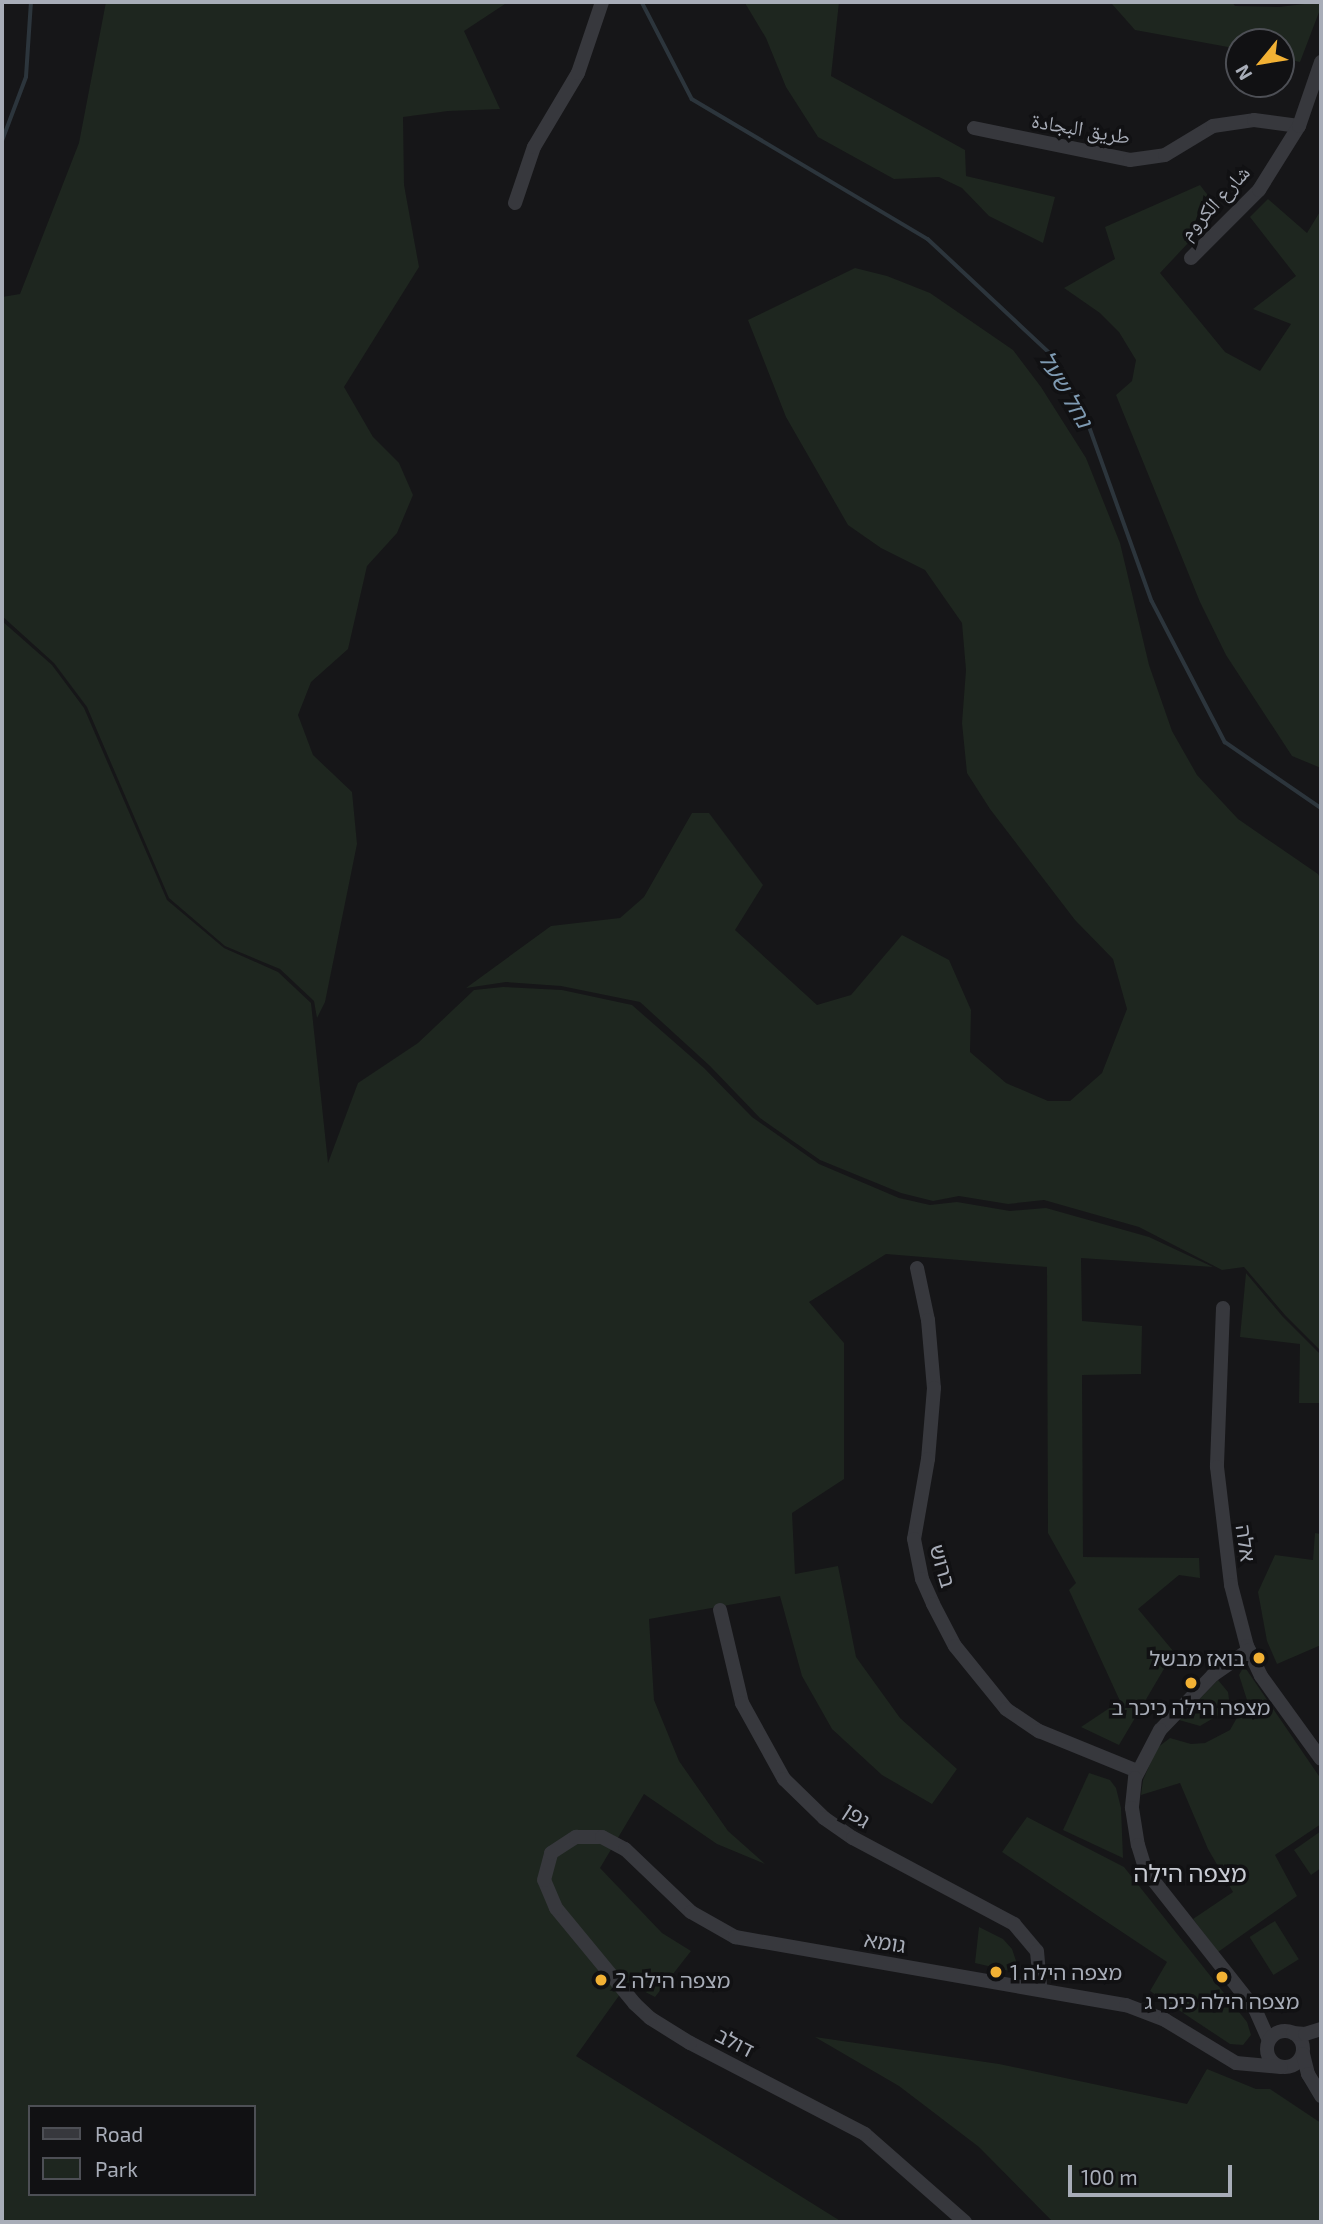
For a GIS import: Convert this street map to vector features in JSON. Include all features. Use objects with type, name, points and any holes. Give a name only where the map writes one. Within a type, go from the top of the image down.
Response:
[{"type":"street","points":[[515,203],[534,147],[578,73],[602,2]]},
{"type":"street","name":"شارع الكروم","points":[[1191,258],[1259,190],[1298,126],[1321,62]]},
{"type":"street","name":"طريق البجادة","points":[[974,128],[1130,160],[1165,155],[1213,126],[1254,120],[1298,126]]},
{"type":"street","name":"ברוש","points":[[917,1268],[928,1320],[934,1388],[928,1459],[914,1539],[922,1579],[964,1659],[1006,1709],[1039,1731],[1137,1771]]},
{"type":"street","name":"אלה","points":[[1223,1308],[1218,1438],[1219,1503],[1231,1585],[1249,1650],[1274,1696],[1321,1759]]},
{"type":"street","name":"גפן","points":[[720,1610],[742,1703],[784,1779],[824,1818],[853,1838],[1014,1924],[1037,1951],[1040,1989]]},
{"type":"street","points":[[1249,1650],[1213,1675],[1170,1717],[1147,1749],[1137,1771],[1133,1791],[1134,1826],[1146,1871],[1255,2009],[1268,2044],[1270,2059],[1321,2096]]},
{"type":"street","name":"גומא","points":[[551,1853],[569,1841],[588,1835],[613,1841],[691,1912],[735,1937],[1040,1989],[1145,2010],[1236,2063]]},
{"type":"street","name":"דולב","points":[[551,1853],[544,1880],[556,1908],[635,2004],[650,2018],[690,2043],[865,2134],[965,2222]]},
{"type":"street","points":[[1255,2009],[1290,2032],[1303,2051],[1308,2074],[1321,2096]]},
{"type":"street","points":[[1236,2063],[1251,2062],[1278,2032],[1321,2032]]},
{"type":"street","points":[[1236,2063],[1284,2067],[1300,2060],[1303,2051],[1321,2032]]},
{"type":"green space","points":[[106,2],[508,2],[464,31],[500,109],[448,111],[403,117],[404,185],[419,267],[344,387],[373,437],[399,463],[413,495],[397,533],[367,566],[348,649],[311,682],[298,715],[313,755],[352,792],[357,844],[325,1002],[317,1018],[314,1001],[280,969],[225,946],[169,898],[87,707],[54,663],[2,616],[2,297],[20,294],[79,143]]},
{"type":"green space","points":[[839,2],[831,76],[965,150],[966,176],[1055,197],[1043,243],[989,216],[962,188],[939,177],[894,179],[818,137],[786,87],[766,38],[745,3]]},
{"type":"green space","points":[[1090,2],[1232,2],[1235,6],[1279,7],[1321,2],[1321,7],[1300,62],[1295,61],[1295,28],[1225,28],[1225,46],[1135,30],[1112,4]]},
{"type":"green space","points":[[1200,185],[1219,210],[1160,273],[1225,352],[1260,371],[1291,324],[1253,309],[1296,276],[1250,217],[1268,199],[1307,233],[1321,210],[1321,768],[1292,756],[1226,655],[1200,602],[1116,395],[1132,381],[1136,360],[1119,332],[1100,313],[1064,288],[1115,259],[1105,227]]},
{"type":"green space","points":[[855,268],[887,276],[930,293],[1013,350],[1041,387],[1086,458],[1120,543],[1149,665],[1172,731],[1197,775],[1238,819],[1318,874],[1321,880],[1321,1351],[1285,1315],[1244,1267],[1222,1270],[1139,1227],[1044,1200],[1008,1204],[959,1196],[933,1201],[901,1193],[820,1160],[760,1118],[710,1066],[640,1002],[561,986],[506,982],[466,988],[551,926],[620,918],[644,897],[692,813],[709,813],[763,885],[735,930],[817,1005],[851,995],[902,935],[949,960],[971,1010],[970,1052],[1006,1083],[1048,1101],[1070,1101],[1102,1073],[1127,1009],[1113,959],[1075,920],[990,809],[967,773],[962,723],[966,670],[962,623],[925,570],[881,548],[848,525],[786,417],[748,320]]},
{"type":"green space","points":[[2,621],[52,665],[84,708],[167,900],[224,948],[278,972],[311,1003],[328,1163],[358,1083],[418,1043],[474,990],[503,987],[562,990],[632,1005],[704,1068],[752,1117],[819,1164],[899,1198],[930,1205],[957,1202],[1010,1211],[1046,1208],[1149,1237],[1213,1267],[1081,1258],[1082,1321],[1142,1326],[1141,1374],[1082,1375],[1083,1557],[1199,1558],[1200,1578],[1179,1575],[1138,1609],[1174,1652],[1119,1745],[1081,1727],[1120,1701],[1069,1590],[1076,1583],[1048,1533],[1047,1267],[886,1254],[809,1302],[844,1343],[844,1479],[792,1513],[795,1574],[838,1566],[856,1657],[900,1718],[957,1769],[932,1804],[882,1775],[832,1729],[802,1676],[780,1596],[649,1619],[654,1700],[679,1761],[728,1831],[765,1864],[717,1844],[644,1794],[600,1868],[662,1933],[691,1951],[655,1997],[628,1983],[576,2056],[842,2222],[2,2222]]},
{"type":"green space","points":[[1246,1273],[1283,1317],[1321,1355],[1321,1434],[1320,1403],[1299,1403],[1300,1344],[1240,1337]]},
{"type":"green space","points":[[1315,1533],[1321,1534],[1321,1645],[1277,1664],[1267,1641],[1258,1592],[1275,1555],[1313,1560]]},
{"type":"green space","points":[[1244,1666],[1321,1779],[1321,1824],[1275,1855],[1297,1896],[1218,1952],[1193,1919],[1233,1892],[1208,1849],[1180,1783],[1141,1795],[1143,1780],[1157,1748],[1170,1738],[1191,1744],[1205,1743],[1230,1730],[1247,1700],[1239,1675]]},
{"type":"green space","points":[[1218,1680],[1228,1692],[1229,1699],[1222,1713],[1200,1726],[1179,1720]]},
{"type":"green space","points":[[1089,1773],[1110,1780],[1116,1788],[1121,1808],[1123,1858],[1063,1830]]},
{"type":"green space","points":[[1027,1817],[1124,1867],[1247,2022],[1251,2035],[1243,2045],[1230,2044],[1150,1991],[1167,1962],[1002,1852]]},
{"type":"green space","points":[[1321,1831],[1321,1868],[1311,1875],[1294,1850]]},
{"type":"green space","points":[[1275,1921],[1299,1959],[1273,1975],[1250,1937]]},
{"type":"green space","points":[[979,1927],[1003,1939],[1012,1949],[1017,1964],[1014,1972],[975,1963]]},
{"type":"green space","points":[[815,2037],[999,2064],[1187,2104],[1207,2069],[1256,2089],[1270,2089],[1321,2123],[1321,2222],[1053,2222],[979,2147],[899,2086]]},
{"type":"waterway","points":[[2,141],[26,77],[31,2]]},
{"type":"waterway","name":"נחל שעל","points":[[642,2],[692,99],[928,239],[1050,353],[1086,417],[1152,601],[1225,742],[1321,808]]},
{"type":"place","name":"בואז מבשל","points":[[1259,1658]]},
{"type":"place","name":"מצפה הילה כיכר ב","points":[[1191,1683]]},
{"type":"place","name":"מצפה הילה 1","points":[[996,1972]]},
{"type":"place","name":"מצפה הילה כיכר ג","points":[[1222,1977]]},
{"type":"place","name":"מצפה הילה 2","points":[[601,1980]]},
{"type":"district","name":"מצפה הילה","points":[[1190,1873]]}]
